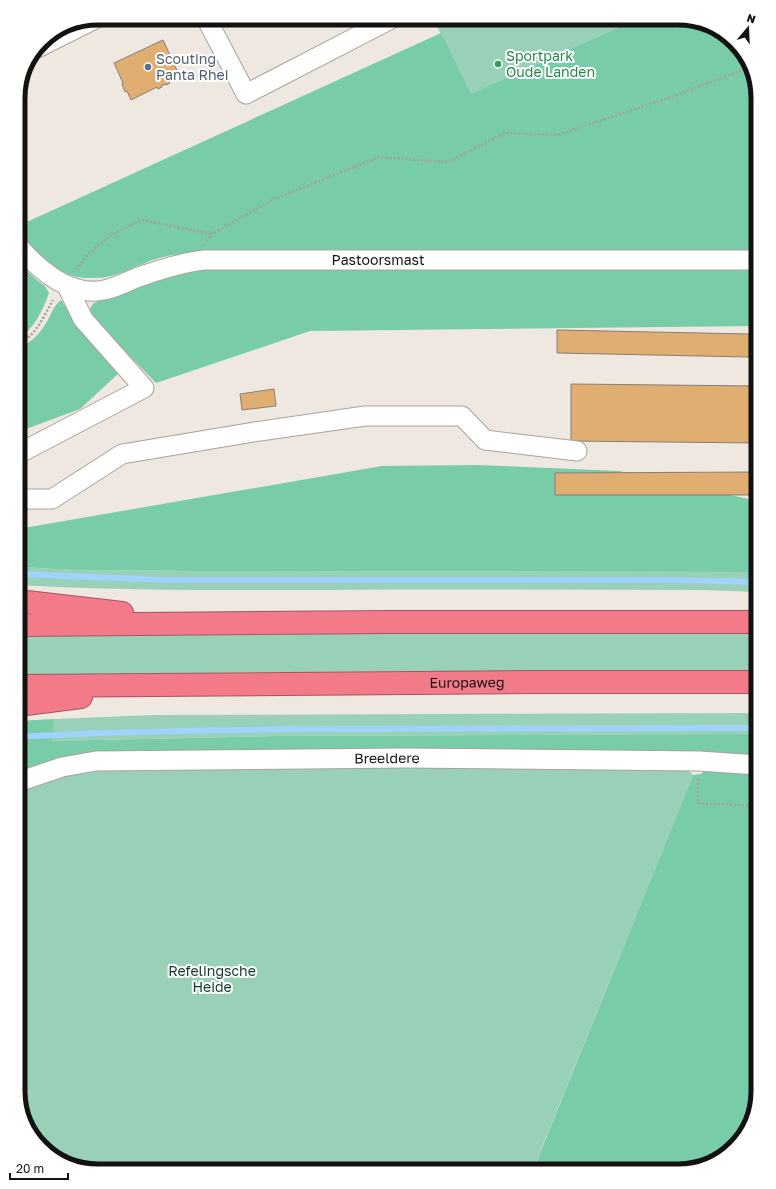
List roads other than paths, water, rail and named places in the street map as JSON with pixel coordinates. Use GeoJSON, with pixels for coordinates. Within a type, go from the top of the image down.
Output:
{"type":"FeatureCollection","features":[{"type":"Feature","properties":{"kind":"highway"},"geometry":{"type":"LineString","coordinates":[[25,602],[215,624]]}},
{"type":"Feature","properties":{"kind":"highway"},"geometry":{"type":"LineString","coordinates":[[25,625],[751,622]]}},
{"type":"Feature","properties":{"kind":"highway","name":"Europaweg"},"geometry":{"type":"LineString","coordinates":[[176,684],[751,682]]}},
{"type":"Feature","properties":{"kind":"highway"},"geometry":{"type":"LineString","coordinates":[[25,686],[176,684]]}},
{"type":"Feature","properties":{"kind":"highway"},"geometry":{"type":"LineString","coordinates":[[25,704],[176,684]]}},
{"type":"Feature","properties":{"kind":"street"},"geometry":{"type":"LineString","coordinates":[[210,25],[246,94],[379,25]]}},
{"type":"Feature","properties":{"kind":"street"},"geometry":{"type":"LineString","coordinates":[[56,38],[70,31]]}},
{"type":"Feature","properties":{"kind":"street","name":"Pastoorsmast"},"geometry":{"type":"LineString","coordinates":[[25,254],[59,282],[85,291],[104,290],[184,262],[204,260],[751,260]]}},
{"type":"Feature","properties":{"kind":"street"},"geometry":{"type":"LineString","coordinates":[[25,450],[144,388],[83,319],[67,286]]}},
{"type":"Feature","properties":{"kind":"street"},"geometry":{"type":"LineString","coordinates":[[25,499],[52,499],[122,454],[254,432],[365,416],[462,416],[485,440],[577,450]]}},
{"type":"Feature","properties":{"kind":"street","name":"Breeldere"},"geometry":{"type":"LineString","coordinates":[[25,780],[62,767],[96,761],[406,758],[699,761],[751,765]]}},
{"type":"Feature","properties":{"kind":"waterway"},"geometry":{"type":"LineString","coordinates":[[25,574],[166,580],[675,580],[751,582]]}},
{"type":"Feature","properties":{"kind":"waterway"},"geometry":{"type":"LineString","coordinates":[[25,737],[120,732],[289,729],[751,728]]}},
{"type":"Feature","properties":{"kind":"place","name":"Sportpark Oude Landen"},"geometry":{"type":"Point","coordinates":[498,64]}},
{"type":"Feature","properties":{"kind":"place","name":"Scouting Panta Rhei"},"geometry":{"type":"Point","coordinates":[148,67]}},
{"type":"Feature","properties":{"kind":"park label","name":"Refelingsche Heide"},"geometry":{"type":"Point","coordinates":[212,980]}}]}
